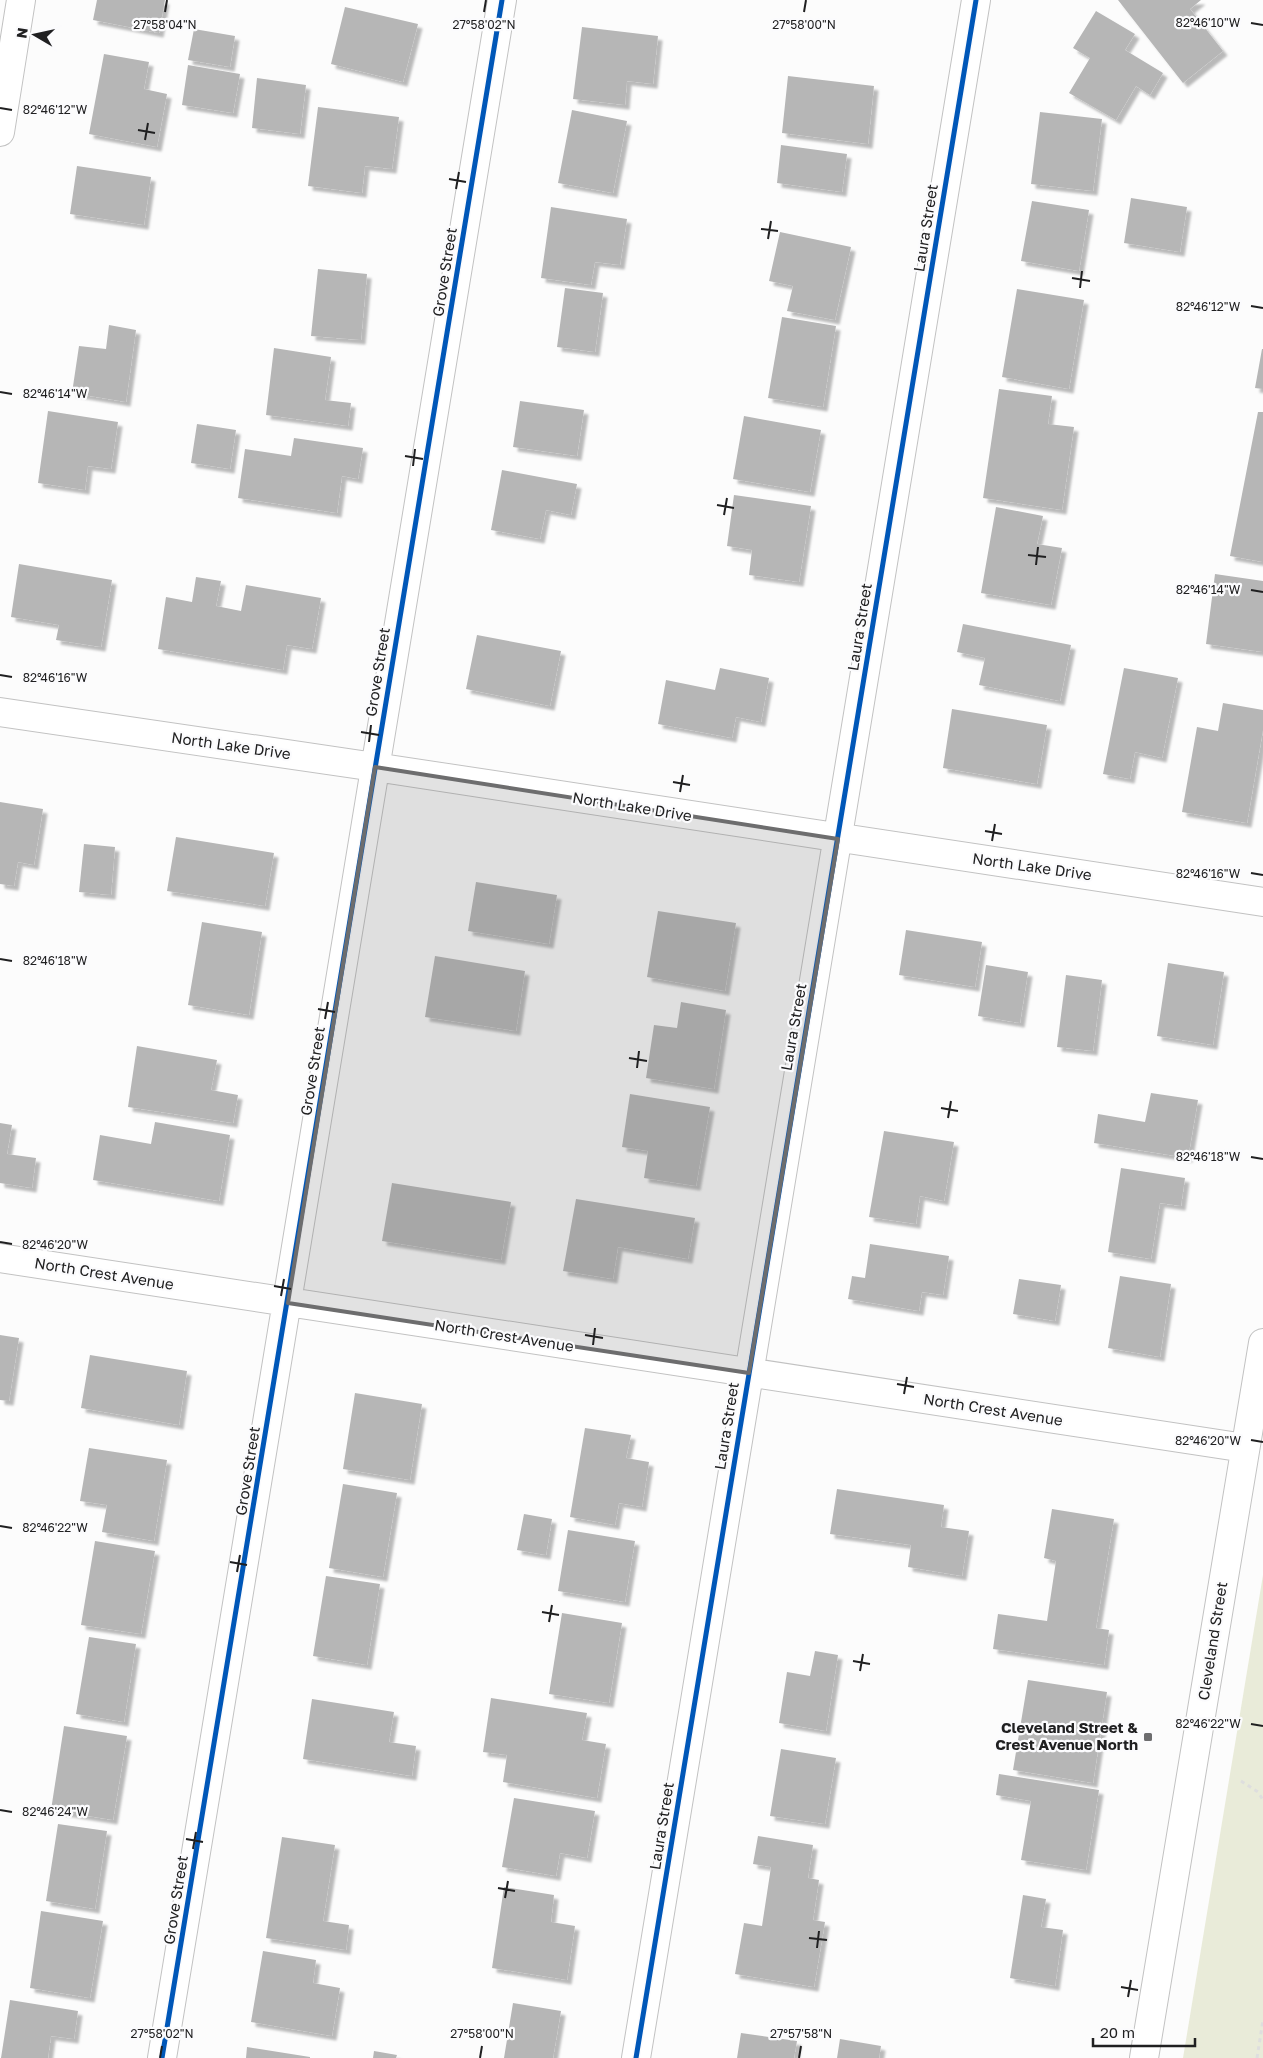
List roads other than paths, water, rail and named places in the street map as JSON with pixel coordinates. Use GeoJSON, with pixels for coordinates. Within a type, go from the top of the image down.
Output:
{"type":"FeatureCollection","features":[{"type":"Feature","properties":{"kind":"street"},"geometry":{"type":"LineString","coordinates":[[0,132],[21,0]]}},
{"type":"Feature","properties":{"kind":"street","name":"Grove Street"},"geometry":{"type":"LineString","coordinates":[[162,2058],[502,0]]}},
{"type":"Feature","properties":{"kind":"street","name":"Laura Street"},"geometry":{"type":"LineString","coordinates":[[636,2058],[976,0]]}},
{"type":"Feature","properties":{"kind":"street","name":"North Lake Drive"},"geometry":{"type":"LineString","coordinates":[[0,712],[1263,902]]}},
{"type":"Feature","properties":{"kind":"street","name":"North Crest Avenue"},"geometry":{"type":"LineString","coordinates":[[0,1258],[1246,1448]]}},
{"type":"Feature","properties":{"kind":"street","name":"Cleveland Street"},"geometry":{"type":"LineString","coordinates":[[1144,2058],[1263,1343]]}},
{"type":"Feature","properties":{"kind":"place","name":"Cleveland Street & Crest Avenue North"},"geometry":{"type":"Point","coordinates":[1148,1737]}}]}
